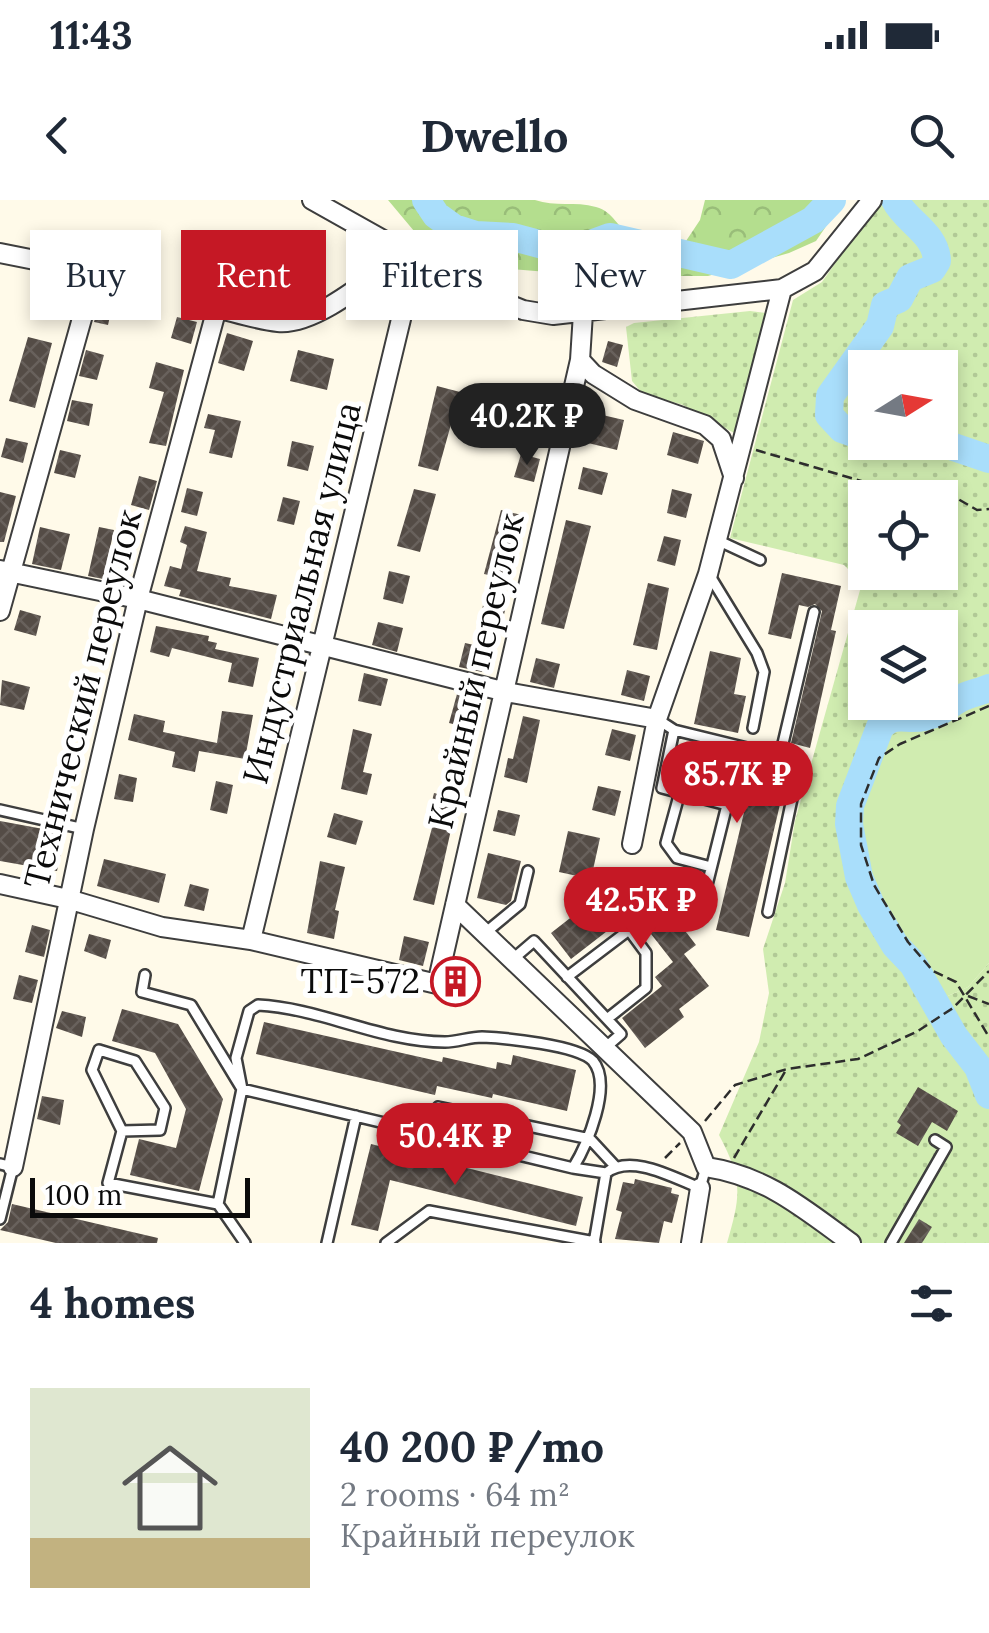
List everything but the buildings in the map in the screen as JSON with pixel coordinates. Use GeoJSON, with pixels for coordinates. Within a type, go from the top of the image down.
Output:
{"type":"FeatureCollection","features":[{"type":"Feature","properties":{"kind":"street"},"geometry":{"type":"LineString","coordinates":[[312,200],[367,230]]}},
{"type":"Feature","properties":{"kind":"street"},"geometry":{"type":"LineString","coordinates":[[681,301],[782,289],[815,272],[870,203]]}},
{"type":"Feature","properties":{"kind":"street"},"geometry":{"type":"LineString","coordinates":[[0,254],[95,272],[5,571],[0,611]]}},
{"type":"Feature","properties":{"kind":"street"},"geometry":{"type":"LineString","coordinates":[[632,844],[657,720],[718,540],[782,289]]}},
{"type":"Feature","properties":{"kind":"street","name":"Технический переулок"},"geometry":{"type":"LineString","coordinates":[[6,1166],[138,600],[217,308],[281,323],[302,320],[346,294]]}},
{"type":"Feature","properties":{"kind":"street","name":"Индустриальная улица"},"geometry":{"type":"LineString","coordinates":[[251,940],[401,320]]}},
{"type":"Feature","properties":{"kind":"street","name":"Крайный переулок"},"geometry":{"type":"LineString","coordinates":[[251,940],[436,984],[580,360],[583,320]]}},
{"type":"Feature","properties":{"kind":"street"},"geometry":{"type":"LineString","coordinates":[[580,360],[601,380],[635,400],[705,425],[721,439],[734,479]]}},
{"type":"Feature","properties":{"kind":"street"},"geometry":{"type":"LineString","coordinates":[[5,571],[138,600],[506,692],[657,720]]}},
{"type":"Feature","properties":{"kind":"street"},"geometry":{"type":"LineString","coordinates":[[0,884],[162,927],[251,940]]}},
{"type":"Feature","properties":{"kind":"street"},"geometry":{"type":"LineString","coordinates":[[456,905],[692,1132],[706,1167],[778,1189],[850,1243]]}},
{"type":"Feature","properties":{"kind":"street"},"geometry":{"type":"LineString","coordinates":[[690,1243],[700,1188]]}},
{"type":"Feature","properties":{"kind":"lane"},"geometry":{"type":"LineString","coordinates":[[718,540],[760,560]]}},
{"type":"Feature","properties":{"kind":"lane"},"geometry":{"type":"LineString","coordinates":[[708,574],[757,653],[764,672],[753,728]]}},
{"type":"Feature","properties":{"kind":"lane"},"geometry":{"type":"LineString","coordinates":[[780,756],[814,612]]}},
{"type":"Feature","properties":{"kind":"lane"},"geometry":{"type":"LineString","coordinates":[[657,720],[674,730],[800,761],[768,912]]}},
{"type":"Feature","properties":{"kind":"lane"},"geometry":{"type":"LineString","coordinates":[[674,730],[662,788],[727,805],[701,909]]}},
{"type":"Feature","properties":{"kind":"lane"},"geometry":{"type":"LineString","coordinates":[[680,792],[666,843],[677,858],[711,868]]}},
{"type":"Feature","properties":{"kind":"lane"},"geometry":{"type":"LineString","coordinates":[[0,810],[84,829]]}},
{"type":"Feature","properties":{"kind":"lane"},"geometry":{"type":"LineString","coordinates":[[486,933],[520,904],[528,871]]}},
{"type":"Feature","properties":{"kind":"lane"},"geometry":{"type":"LineString","coordinates":[[567,976],[629,930],[646,953],[646,988],[606,1019]]}},
{"type":"Feature","properties":{"kind":"lane"},"geometry":{"type":"LineString","coordinates":[[513,960],[534,941],[621,1034],[606,1047]]}},
{"type":"Feature","properties":{"kind":"lane"},"geometry":{"type":"LineString","coordinates":[[146,975],[142,992],[190,1006],[242,1089],[573,1168],[652,1170],[700,1188],[706,1167]]}},
{"type":"Feature","properties":{"kind":"lane"},"geometry":{"type":"LineString","coordinates":[[218,1204],[242,1089],[236,1058],[249,1011],[258,1005],[420,1041],[480,1037],[579,1051],[594,1062],[601,1077],[590,1140],[573,1168]]}},
{"type":"Feature","properties":{"kind":"lane"},"geometry":{"type":"LineString","coordinates":[[122,1130],[160,1130],[165,1108],[135,1061],[99,1050],[92,1070],[122,1130],[108,1183],[218,1204],[245,1243]]}},
{"type":"Feature","properties":{"kind":"lane"},"geometry":{"type":"LineString","coordinates":[[386,1243],[429,1212],[594,1242],[611,1169],[590,1140],[438,1107]]}},
{"type":"Feature","properties":{"kind":"lane"},"geometry":{"type":"LineString","coordinates":[[327,1243],[356,1116]]}},
{"type":"Feature","properties":{"kind":"lane"},"geometry":{"type":"LineString","coordinates":[[891,1243],[946,1147],[935,1140]]}},
{"type":"Feature","properties":{"kind":"lane"},"geometry":{"type":"LineString","coordinates":[[0,1219],[6,1166]]}},
{"type":"Feature","properties":{"kind":"path"},"geometry":{"type":"LineString","coordinates":[[743,444],[868,483],[900,485],[958,500],[977,510],[989,508]]}},
{"type":"Feature","properties":{"kind":"path"},"geometry":{"type":"LineString","coordinates":[[989,706],[900,744],[879,758],[861,804],[861,845],[874,885],[908,942],[934,971],[956,982],[989,1037]]}},
{"type":"Feature","properties":{"kind":"path"},"geometry":{"type":"LineString","coordinates":[[652,1170],[734,1085],[787,1069],[858,1058],[918,1031],[953,1008],[989,971]]}},
{"type":"Feature","properties":{"kind":"path"},"geometry":{"type":"LineString","coordinates":[[966,996],[989,1004]]}},
{"type":"Feature","properties":{"kind":"path"},"geometry":{"type":"LineString","coordinates":[[726,1170],[787,1069]]}},
{"type":"Feature","properties":{"kind":"green space"},"geometry":{"type":"Polygon","coordinates":[[[388,200],[535,200],[588,205],[607,213],[624,230],[538,230],[538,271],[518,270],[518,230],[413,230],[388,200]]]}},
{"type":"Feature","properties":{"kind":"green space"},"geometry":{"type":"Polygon","coordinates":[[[705,200],[844,200],[816,241],[789,253],[708,276],[681,276],[681,241],[686,241],[700,220],[705,200]]]}},
{"type":"Feature","properties":{"kind":"green space"},"geometry":{"type":"Polygon","coordinates":[[[880,200],[989,200],[989,697],[958,712],[958,610],[854,610],[860,590],[958,590],[958,480],[848,480],[848,569],[730,538],[793,300],[822,282],[880,200]]]}},
{"type":"Feature","properties":{"kind":"green space"},"geometry":{"type":"Polygon","coordinates":[[[765,313],[767,319],[736,434],[683,405],[642,393],[632,381],[626,327],[681,318],[765,313]]]}},
{"type":"Feature","properties":{"kind":"green space"},"geometry":{"type":"Polygon","coordinates":[[[848,633],[848,720],[941,720],[907,730],[900,941],[915,955],[941,999],[968,987],[989,963],[989,1243],[727,1243],[737,1188],[719,1135],[759,1042],[769,993],[763,949],[785,883],[795,821],[848,633]]]}},
{"type":"Feature","properties":{"kind":"green space"},"geometry":{"type":"Polygon","coordinates":[[[989,697],[989,963],[968,987],[941,999],[876,899],[857,845],[856,815],[866,771],[884,742],[899,732],[942,720],[958,720],[958,712],[989,697]]]}},
{"type":"Feature","properties":{"kind":"waterway"},"geometry":{"type":"LineString","coordinates":[[426,200],[436,215],[454,228],[476,235],[513,237],[569,252],[610,237],[731,265],[813,220],[832,200]]}},
{"type":"Feature","properties":{"kind":"waterway"},"geometry":{"type":"LineString","coordinates":[[863,350],[880,326],[885,305],[899,299],[910,278],[932,269],[937,261],[932,243],[895,200]]}},
{"type":"Feature","properties":{"kind":"waterway"},"geometry":{"type":"LineString","coordinates":[[848,371],[830,396],[829,415],[848,431]]}},
{"type":"Feature","properties":{"kind":"waterway"},"geometry":{"type":"LineString","coordinates":[[958,448],[989,459]]}},
{"type":"Feature","properties":{"kind":"waterway"},"geometry":{"type":"LineString","coordinates":[[989,688],[963,697],[935,714],[896,718],[880,727],[850,806],[849,824],[859,877],[871,905],[978,1067],[989,1095]]}},
{"type":"Feature","properties":{"kind":"place","name":"ТП-572"},"geometry":{"type":"Point","coordinates":[455,981]}}]}
